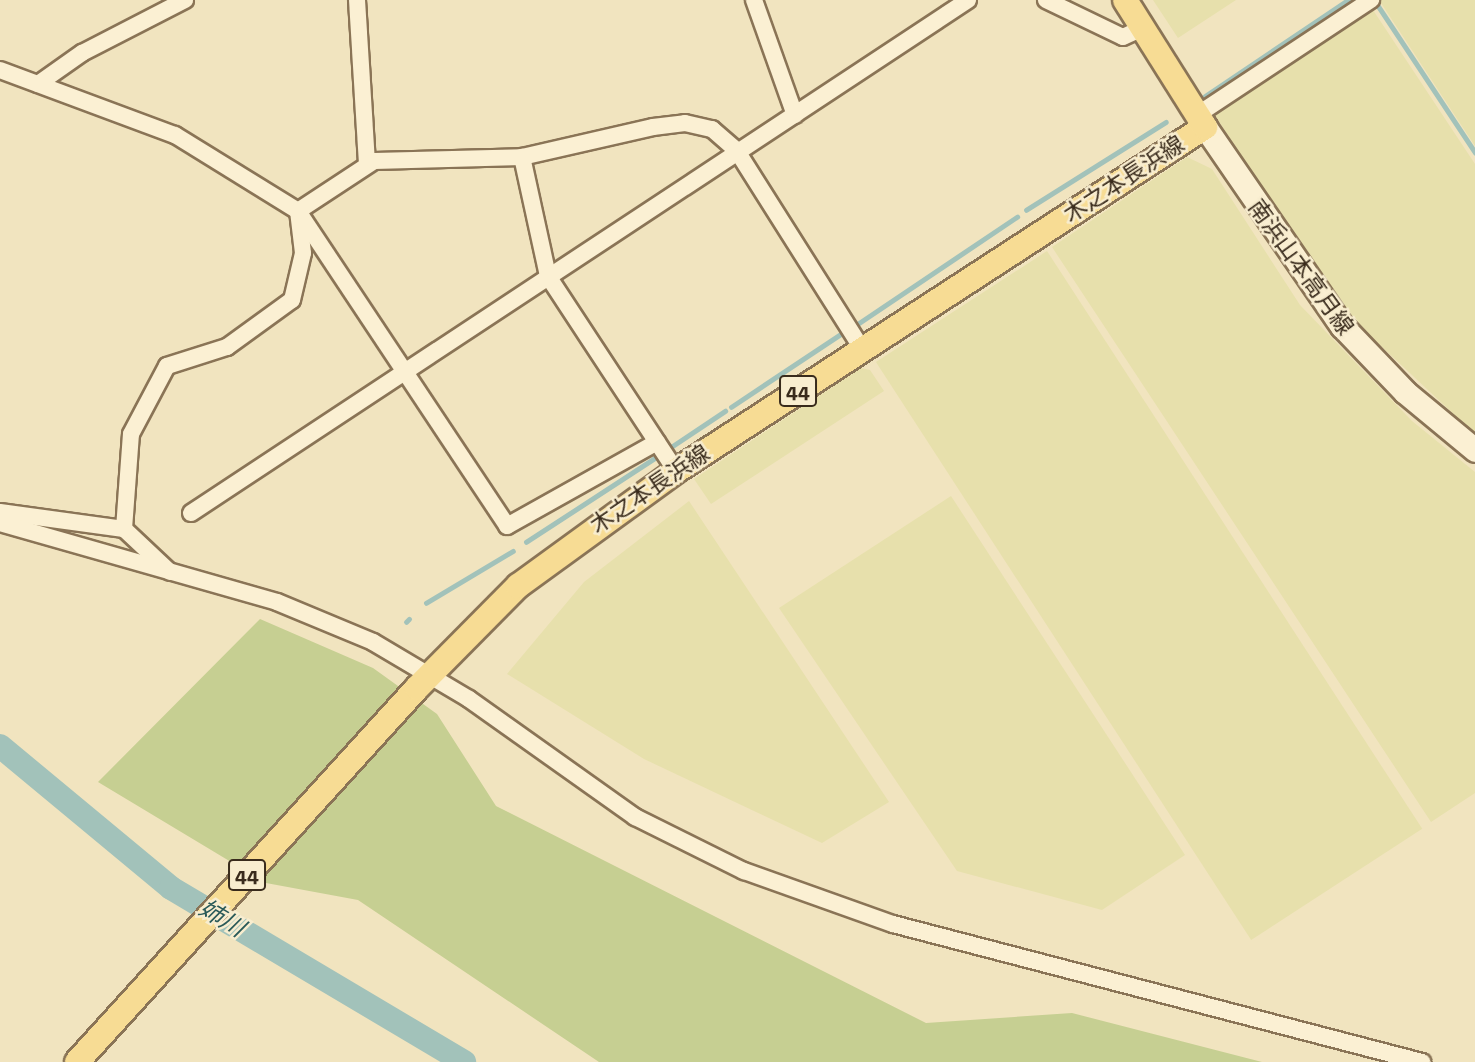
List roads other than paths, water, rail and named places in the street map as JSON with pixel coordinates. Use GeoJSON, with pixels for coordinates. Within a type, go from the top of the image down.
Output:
{"type":"FeatureCollection","features":[{"type":"Feature","properties":{"kind":"main road","name":"木之本長浜線"},"geometry":{"type":"LineString","coordinates":[[77,1062],[424,681],[518,586],[676,471],[1201,121],[1125,0]]}},
{"type":"Feature","properties":{"kind":"main road","name":"南浜山本高月線"},"geometry":{"type":"LineString","coordinates":[[1201,121],[1342,326],[1405,392],[1475,450]]}},
{"type":"Feature","properties":{"kind":"street"},"geometry":{"type":"LineString","coordinates":[[38,83],[82,53],[186,0]]}},
{"type":"Feature","properties":{"kind":"street"},"geometry":{"type":"LineString","coordinates":[[357,0],[368,164]]}},
{"type":"Feature","properties":{"kind":"street"},"geometry":{"type":"LineString","coordinates":[[754,0],[795,115]]}},
{"type":"Feature","properties":{"kind":"street"},"geometry":{"type":"LineString","coordinates":[[191,513],[968,0]]}},
{"type":"Feature","properties":{"kind":"street"},"geometry":{"type":"LineString","coordinates":[[1046,0],[1122,37],[1142,28]]}},
{"type":"Feature","properties":{"kind":"street"},"geometry":{"type":"LineString","coordinates":[[1201,121],[1371,0]]}},
{"type":"Feature","properties":{"kind":"street"},"geometry":{"type":"LineString","coordinates":[[0,70],[174,135],[298,211],[508,526],[657,442]]}},
{"type":"Feature","properties":{"kind":"street"},"geometry":{"type":"LineString","coordinates":[[298,211],[368,164],[522,157],[590,137],[685,123],[712,129],[737,152],[862,349]]}},
{"type":"Feature","properties":{"kind":"street"},"geometry":{"type":"LineString","coordinates":[[522,157],[548,276],[676,471]]}},
{"type":"Feature","properties":{"kind":"street"},"geometry":{"type":"LineString","coordinates":[[124,529],[131,434],[152,383],[179,357],[227,347],[286,307],[303,253],[298,211]]}},
{"type":"Feature","properties":{"kind":"street"},"geometry":{"type":"LineString","coordinates":[[0,512],[124,529],[173,575]]}},
{"type":"Feature","properties":{"kind":"street"},"geometry":{"type":"LineString","coordinates":[[0,523],[173,575],[277,602],[424,681],[635,817],[744,871],[892,924],[1422,1062]]}},
{"type":"Feature","properties":{"kind":"waterway"},"geometry":{"type":"LineString","coordinates":[[1205,96],[1348,0]]}},
{"type":"Feature","properties":{"kind":"waterway"},"geometry":{"type":"LineString","coordinates":[[1377,4],[1475,152]]}},
{"type":"Feature","properties":{"kind":"waterway"},"geometry":{"type":"LineString","coordinates":[[1026,210],[1166,122]]}},
{"type":"Feature","properties":{"kind":"waterway"},"geometry":{"type":"LineString","coordinates":[[856,325],[1017,217]]}},
{"type":"Feature","properties":{"kind":"waterway"},"geometry":{"type":"LineString","coordinates":[[731,407],[844,332]]}},
{"type":"Feature","properties":{"kind":"waterway"},"geometry":{"type":"LineString","coordinates":[[671,447],[725,411]]}},
{"type":"Feature","properties":{"kind":"waterway"},"geometry":{"type":"LineString","coordinates":[[526,542],[658,456]]}},
{"type":"Feature","properties":{"kind":"waterway"},"geometry":{"type":"LineString","coordinates":[[426,603],[513,551]]}},
{"type":"Feature","properties":{"kind":"waterway"},"geometry":{"type":"LineString","coordinates":[[406,622],[409,619]]}},
{"type":"Feature","properties":{"kind":"waterway","name":"姉川"},"geometry":{"type":"LineString","coordinates":[[0,746],[171,888],[464,1062]]}}]}
